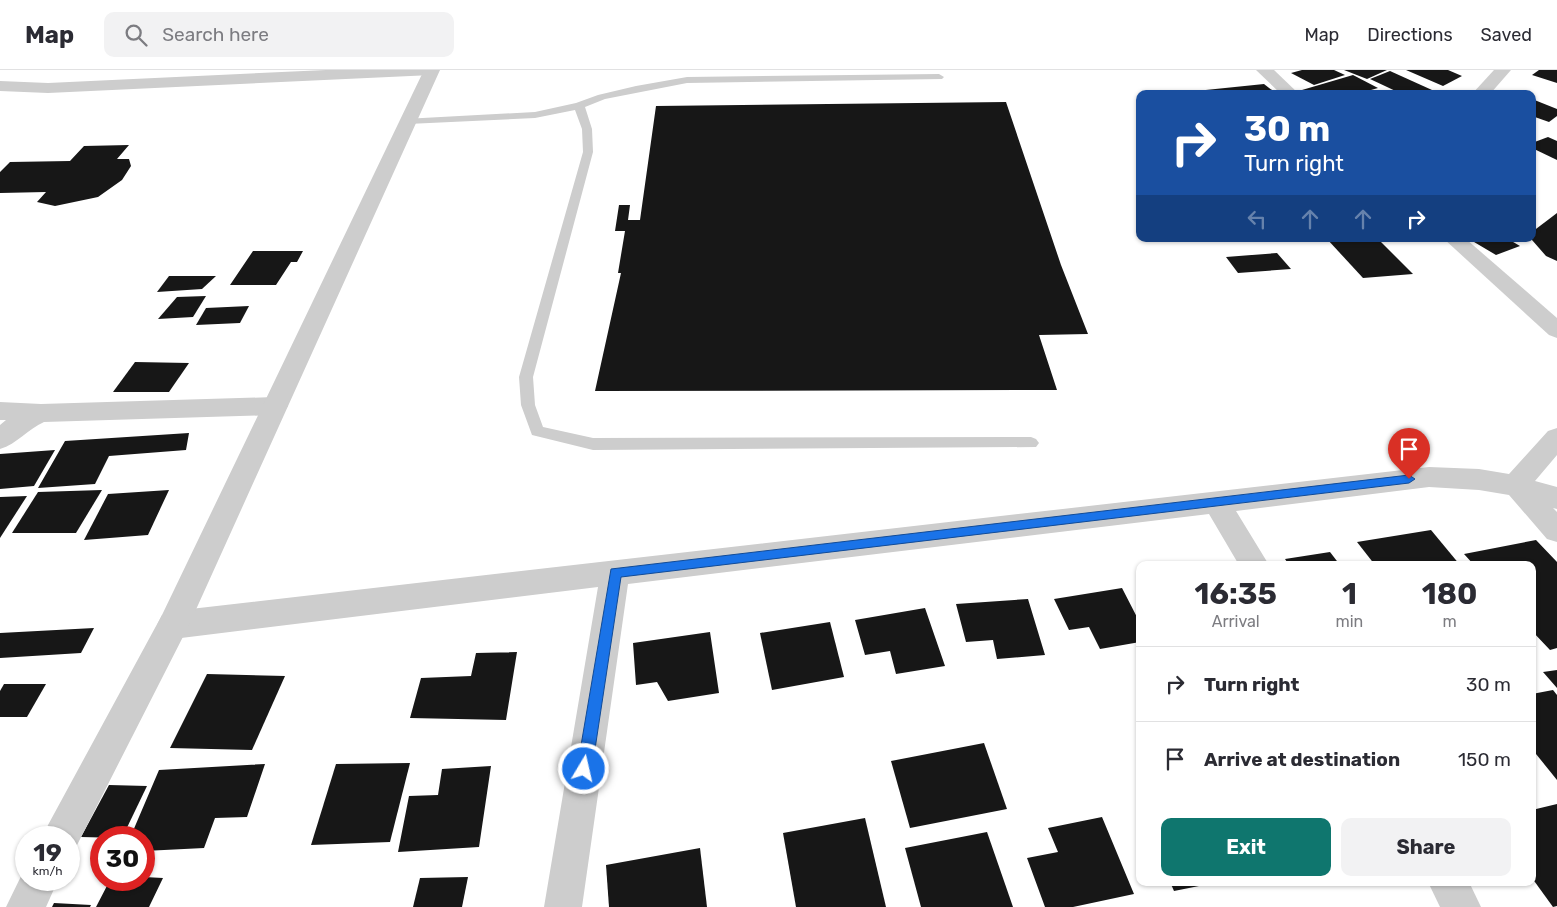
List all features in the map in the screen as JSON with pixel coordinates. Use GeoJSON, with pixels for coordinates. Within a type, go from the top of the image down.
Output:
{"type":"FeatureCollection","features":[{"type":"Feature","properties":{"kind":"street"},"geometry":{"type":"LineString","coordinates":[[0,86],[48,88],[432,70],[173,625],[67,826]]}},
{"type":"Feature","properties":{"kind":"street"},"geometry":{"type":"LineString","coordinates":[[1264,70],[1286,90]]}},
{"type":"Feature","properties":{"kind":"street"},"geometry":{"type":"LineString","coordinates":[[1484,90],[1503,70]]}},
{"type":"Feature","properties":{"kind":"street"},"geometry":{"type":"LineString","coordinates":[[1457,242],[1557,330]]}},
{"type":"Feature","properties":{"kind":"street"},"geometry":{"type":"LineString","coordinates":[[0,411],[42,413],[276,406]]}},
{"type":"Feature","properties":{"kind":"street"},"geometry":{"type":"LineString","coordinates":[[0,440],[23,421],[42,413]]}},
{"type":"Feature","properties":{"kind":"street"},"geometry":{"type":"LineString","coordinates":[[1516,484],[1557,438]]}},
{"type":"Feature","properties":{"kind":"street"},"geometry":{"type":"LineString","coordinates":[[173,625],[1429,477],[1468,476],[1516,484],[1557,498]]}},
{"type":"Feature","properties":{"kind":"street"},"geometry":{"type":"LineString","coordinates":[[1516,484],[1557,531]]}},
{"type":"Feature","properties":{"kind":"street"},"geometry":{"type":"LineString","coordinates":[[1216,502],[1252,561]]}},
{"type":"Feature","properties":{"kind":"street"},"geometry":{"type":"LineString","coordinates":[[563,907],[615,573]]}},
{"type":"Feature","properties":{"kind":"street"},"geometry":{"type":"LineString","coordinates":[[1449,886],[1462,907]]}},
{"type":"Feature","properties":{"kind":"street"},"geometry":{"type":"LineString","coordinates":[[25,907],[33,891]]}},
{"type":"Feature","properties":{"kind":"lane"},"geometry":{"type":"LineString","coordinates":[[408,121],[535,115],[579,106],[611,95],[687,80],[939,77]]}},
{"type":"Feature","properties":{"kind":"lane"},"geometry":{"type":"LineString","coordinates":[[579,106],[587,129],[588,152],[526,377],[528,405],[537,431],[593,444],[1031,443]]}},
{"type":"Feature","properties":{"kind":"building"},"geometry":{"type":"Polygon","coordinates":[[[1302,70],[1334,70],[1345,75],[1314,85],[1291,73],[1302,70]]]}},
{"type":"Feature","properties":{"kind":"building"},"geometry":{"type":"Polygon","coordinates":[[[1344,70],[1387,70],[1367,79],[1344,70]]]}},
{"type":"Feature","properties":{"kind":"building"},"geometry":{"type":"Polygon","coordinates":[[[1406,70],[1448,70],[1462,76],[1443,86],[1406,70]]]}},
{"type":"Feature","properties":{"kind":"building"},"geometry":{"type":"Polygon","coordinates":[[[1539,70],[1557,70],[1557,83],[1532,75],[1539,70]]]}},
{"type":"Feature","properties":{"kind":"building"},"geometry":{"type":"Polygon","coordinates":[[[1390,71],[1432,90],[1393,90],[1370,79],[1390,71]]]}},
{"type":"Feature","properties":{"kind":"building"},"geometry":{"type":"Polygon","coordinates":[[[1353,75],[1378,88],[1371,90],[1302,90],[1353,75]]]}},
{"type":"Feature","properties":{"kind":"building"},"geometry":{"type":"Polygon","coordinates":[[[1264,84],[1272,90],[1206,90],[1264,84]]]}},
{"type":"Feature","properties":{"kind":"building"},"geometry":{"type":"Polygon","coordinates":[[[1536,101],[1557,109],[1557,116],[1549,122],[1536,117],[1536,101]]]}},
{"type":"Feature","properties":{"kind":"building"},"geometry":{"type":"Polygon","coordinates":[[[1006,102],[1061,265],[1088,334],[1039,335],[1057,390],[595,391],[621,273],[618,273],[625,231],[615,231],[619,205],[630,205],[628,220],[640,220],[656,106],[1006,102]]]}},
{"type":"Feature","properties":{"kind":"building"},"geometry":{"type":"Polygon","coordinates":[[[1548,137],[1557,141],[1557,160],[1536,150],[1536,142],[1548,137]]]}},
{"type":"Feature","properties":{"kind":"building"},"geometry":{"type":"Polygon","coordinates":[[[129,145],[117,159],[129,159],[131,166],[122,180],[98,197],[55,206],[37,202],[46,192],[0,193],[0,172],[10,162],[70,161],[84,146],[129,145]]]}},
{"type":"Feature","properties":{"kind":"building"},"geometry":{"type":"Polygon","coordinates":[[[1557,213],[1557,261],[1546,256],[1534,242],[1536,242],[1536,229],[1557,213]]]}},
{"type":"Feature","properties":{"kind":"building"},"geometry":{"type":"Polygon","coordinates":[[[1330,242],[1381,242],[1413,274],[1363,278],[1330,242]]]}},
{"type":"Feature","properties":{"kind":"building"},"geometry":{"type":"Polygon","coordinates":[[[1474,242],[1513,242],[1520,246],[1496,255],[1474,242]]]}},
{"type":"Feature","properties":{"kind":"building"},"geometry":{"type":"Polygon","coordinates":[[[253,251],[303,251],[297,262],[291,262],[276,285],[230,285],[253,251]]]}},
{"type":"Feature","properties":{"kind":"building"},"geometry":{"type":"Polygon","coordinates":[[[1277,253],[1291,269],[1238,273],[1226,257],[1277,253]]]}},
{"type":"Feature","properties":{"kind":"building"},"geometry":{"type":"Polygon","coordinates":[[[169,276],[216,276],[202,289],[157,292],[169,276]]]}},
{"type":"Feature","properties":{"kind":"building"},"geometry":{"type":"Polygon","coordinates":[[[206,296],[193,317],[158,319],[177,297],[206,296]]]}},
{"type":"Feature","properties":{"kind":"building"},"geometry":{"type":"Polygon","coordinates":[[[249,306],[240,323],[196,325],[206,308],[249,306]]]}},
{"type":"Feature","properties":{"kind":"building"},"geometry":{"type":"Polygon","coordinates":[[[135,362],[189,363],[169,392],[113,392],[135,362]]]}},
{"type":"Feature","properties":{"kind":"building"},"geometry":{"type":"Polygon","coordinates":[[[189,433],[186,450],[109,456],[95,484],[38,488],[65,441],[189,433]]]}},
{"type":"Feature","properties":{"kind":"building"},"geometry":{"type":"Polygon","coordinates":[[[55,450],[34,486],[0,489],[0,454],[55,450]]]}},
{"type":"Feature","properties":{"kind":"building"},"geometry":{"type":"Polygon","coordinates":[[[102,490],[76,533],[12,533],[38,492],[102,490]]]}},
{"type":"Feature","properties":{"kind":"building"},"geometry":{"type":"Polygon","coordinates":[[[169,490],[148,535],[84,540],[108,494],[169,490]]]}},
{"type":"Feature","properties":{"kind":"building"},"geometry":{"type":"Polygon","coordinates":[[[27,496],[0,538],[0,497],[27,496]]]}},
{"type":"Feature","properties":{"kind":"building"},"geometry":{"type":"Polygon","coordinates":[[[1431,530],[1457,561],[1372,561],[1357,542],[1431,530]]]}},
{"type":"Feature","properties":{"kind":"building"},"geometry":{"type":"Polygon","coordinates":[[[1536,540],[1557,562],[1557,648],[1550,650],[1536,635],[1536,561],[1470,561],[1464,554],[1536,540]]]}},
{"type":"Feature","properties":{"kind":"building"},"geometry":{"type":"Polygon","coordinates":[[[1330,552],[1337,561],[1286,561],[1285,559],[1330,552]]]}},
{"type":"Feature","properties":{"kind":"building"},"geometry":{"type":"Polygon","coordinates":[[[1122,588],[1136,615],[1136,643],[1100,649],[1089,627],[1069,630],[1054,599],[1122,588]]]}},
{"type":"Feature","properties":{"kind":"building"},"geometry":{"type":"Polygon","coordinates":[[[1028,599],[1045,655],[997,659],[993,640],[966,642],[956,604],[1028,599]]]}},
{"type":"Feature","properties":{"kind":"building"},"geometry":{"type":"Polygon","coordinates":[[[925,608],[945,666],[896,674],[890,651],[865,655],[855,620],[925,608]]]}},
{"type":"Feature","properties":{"kind":"building"},"geometry":{"type":"Polygon","coordinates":[[[830,622],[844,677],[772,690],[760,633],[830,622]]]}},
{"type":"Feature","properties":{"kind":"building"},"geometry":{"type":"Polygon","coordinates":[[[94,628],[81,653],[0,658],[0,633],[94,628]]]}},
{"type":"Feature","properties":{"kind":"building"},"geometry":{"type":"Polygon","coordinates":[[[710,632],[719,693],[668,701],[657,682],[636,685],[633,643],[710,632]]]}},
{"type":"Feature","properties":{"kind":"building"},"geometry":{"type":"Polygon","coordinates":[[[517,652],[506,720],[410,718],[421,678],[471,676],[476,653],[517,652]]]}},
{"type":"Feature","properties":{"kind":"building"},"geometry":{"type":"Polygon","coordinates":[[[1557,670],[1557,688],[1543,672],[1557,670]]]}},
{"type":"Feature","properties":{"kind":"building"},"geometry":{"type":"Polygon","coordinates":[[[207,674],[285,676],[252,750],[170,748],[207,674]]]}},
{"type":"Feature","properties":{"kind":"building"},"geometry":{"type":"Polygon","coordinates":[[[4,684],[46,684],[27,717],[0,717],[0,691],[4,684]]]}},
{"type":"Feature","properties":{"kind":"building"},"geometry":{"type":"Polygon","coordinates":[[[1553,690],[1557,695],[1557,780],[1536,754],[1536,693],[1553,690]]]}},
{"type":"Feature","properties":{"kind":"building"},"geometry":{"type":"Polygon","coordinates":[[[984,743],[1007,809],[910,828],[891,761],[984,743]]]}},
{"type":"Feature","properties":{"kind":"building"},"geometry":{"type":"Polygon","coordinates":[[[410,763],[390,842],[311,845],[336,764],[410,763]]]}},
{"type":"Feature","properties":{"kind":"building"},"geometry":{"type":"Polygon","coordinates":[[[265,764],[247,817],[215,818],[204,848],[155,850],[155,826],[135,826],[159,770],[265,764]]]}},
{"type":"Feature","properties":{"kind":"building"},"geometry":{"type":"Polygon","coordinates":[[[491,766],[479,847],[398,852],[409,796],[438,795],[442,769],[491,766]]]}},
{"type":"Feature","properties":{"kind":"building"},"geometry":{"type":"Polygon","coordinates":[[[109,785],[147,786],[128,826],[90,826],[90,837],[81,837],[109,785]]]}},
{"type":"Feature","properties":{"kind":"building"},"geometry":{"type":"Polygon","coordinates":[[[1557,804],[1557,906],[1553,907],[1536,884],[1536,809],[1557,804]]]}},
{"type":"Feature","properties":{"kind":"building"},"geometry":{"type":"Polygon","coordinates":[[[1102,817],[1134,894],[1073,907],[1045,907],[1027,858],[1058,852],[1048,828],[1102,817]]]}},
{"type":"Feature","properties":{"kind":"building"},"geometry":{"type":"Polygon","coordinates":[[[865,818],[886,907],[796,907],[783,833],[865,818]]]}},
{"type":"Feature","properties":{"kind":"building"},"geometry":{"type":"Polygon","coordinates":[[[987,832],[1013,907],[921,907],[905,848],[987,832]]]}},
{"type":"Feature","properties":{"kind":"building"},"geometry":{"type":"Polygon","coordinates":[[[700,848],[707,907],[609,907],[606,865],[700,848]]]}},
{"type":"Feature","properties":{"kind":"building"},"geometry":{"type":"Polygon","coordinates":[[[468,877],[462,907],[413,907],[420,878],[468,877]]]}},
{"type":"Feature","properties":{"kind":"building"},"geometry":{"type":"Polygon","coordinates":[[[155,878],[163,878],[149,907],[96,907],[104,891],[155,891],[155,878]]]}},
{"type":"Feature","properties":{"kind":"building"},"geometry":{"type":"Polygon","coordinates":[[[1172,886],[1199,886],[1174,891],[1172,886]]]}},
{"type":"Feature","properties":{"kind":"building"},"geometry":{"type":"Polygon","coordinates":[[[54,903],[91,905],[90,907],[52,907],[54,903]]]}},
{"type":"Feature","properties":{"kind":"route"},"geometry":{"type":"LineString","coordinates":[[584,769],[615,573],[1409,479]]}}]}
